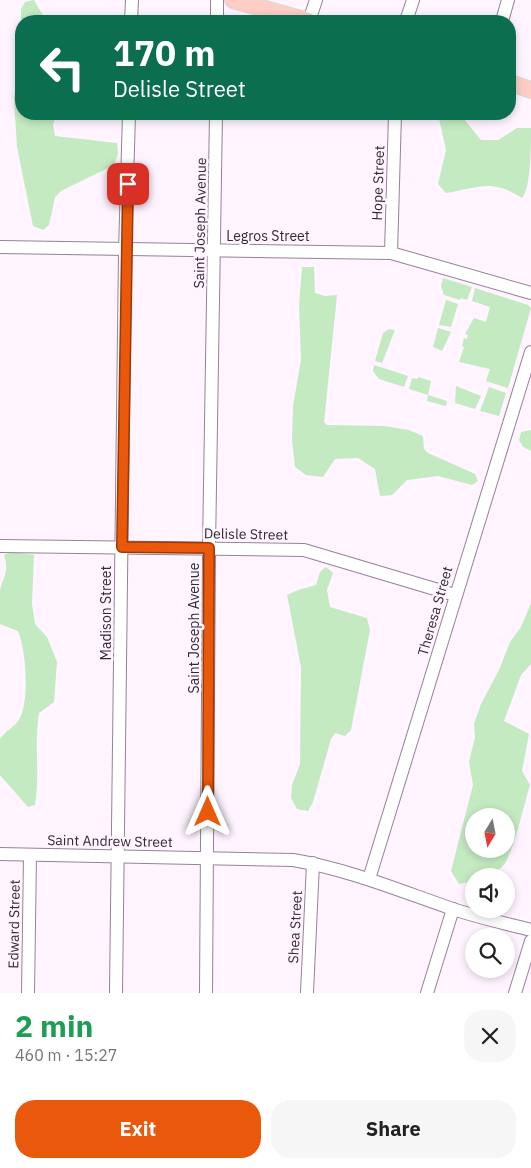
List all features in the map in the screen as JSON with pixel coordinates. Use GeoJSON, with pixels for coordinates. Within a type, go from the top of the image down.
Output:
{"type":"FeatureCollection","features":[{"type":"Feature","properties":{"kind":"main road"},"geometry":{"type":"LineString","coordinates":[[233,0],[287,15]]}},
{"type":"Feature","properties":{"kind":"main road"},"geometry":{"type":"LineString","coordinates":[[516,85],[531,90]]}},
{"type":"Feature","properties":{"kind":"street"},"geometry":{"type":"LineString","coordinates":[[132,0],[132,15]]}},
{"type":"Feature","properties":{"kind":"street"},"geometry":{"type":"LineString","coordinates":[[217,0],[217,15]]}},
{"type":"Feature","properties":{"kind":"street"},"geometry":{"type":"LineString","coordinates":[[311,15],[316,0]]}},
{"type":"Feature","properties":{"kind":"street"},"geometry":{"type":"LineString","coordinates":[[408,15],[413,0]]}},
{"type":"Feature","properties":{"kind":"street"},"geometry":{"type":"LineString","coordinates":[[504,15],[508,0]]}},
{"type":"Feature","properties":{"kind":"street","name":"Madison Street"},"geometry":{"type":"LineString","coordinates":[[116,993],[125,251],[129,120]]}},
{"type":"Feature","properties":{"kind":"street","name":"Saint Joseph Avenue"},"geometry":{"type":"LineString","coordinates":[[206,993],[209,548],[216,250],[216,120]]}},
{"type":"Feature","properties":{"kind":"street","name":"Hope Street"},"geometry":{"type":"LineString","coordinates":[[391,253],[396,120]]}},
{"type":"Feature","properties":{"kind":"street","name":"Legros Street"},"geometry":{"type":"LineString","coordinates":[[0,247],[125,251],[216,250],[391,253],[531,293]]}},
{"type":"Feature","properties":{"kind":"street","name":"Theresa Street"},"geometry":{"type":"LineString","coordinates":[[369,880],[531,352]]}},
{"type":"Feature","properties":{"kind":"street","name":"Delisle Street"},"geometry":{"type":"LineString","coordinates":[[0,546],[304,550],[455,595]]}},
{"type":"Feature","properties":{"kind":"street","name":"Saint Andrew Street"},"geometry":{"type":"LineString","coordinates":[[0,854],[293,860],[313,863],[453,909],[531,930]]}},
{"type":"Feature","properties":{"kind":"street","name":"Edward Street"},"geometry":{"type":"LineString","coordinates":[[28,993],[30,855]]}},
{"type":"Feature","properties":{"kind":"street","name":"Shea Street"},"geometry":{"type":"LineString","coordinates":[[307,993],[313,863]]}},
{"type":"Feature","properties":{"kind":"street"},"geometry":{"type":"LineString","coordinates":[[427,993],[453,909]]}},
{"type":"Feature","properties":{"kind":"street"},"geometry":{"type":"LineString","coordinates":[[515,993],[531,941]]}},
{"type":"Feature","properties":{"kind":"green space"},"geometry":{"type":"Polygon","coordinates":[[[34,0],[43,15],[21,15],[21,9],[25,2],[34,0]]]}},
{"type":"Feature","properties":{"kind":"green space"},"geometry":{"type":"Polygon","coordinates":[[[15,120],[54,120],[53,125],[55,136],[117,143],[118,154],[114,165],[61,191],[55,197],[49,225],[43,230],[33,226],[17,147],[15,120]]]}},
{"type":"Feature","properties":{"kind":"green space"},"geometry":{"type":"Polygon","coordinates":[[[439,120],[465,120],[481,140],[498,140],[517,128],[531,128],[531,155],[525,193],[522,198],[502,188],[485,186],[446,193],[438,184],[446,150],[439,120]]]}},
{"type":"Feature","properties":{"kind":"green space"},"geometry":{"type":"Polygon","coordinates":[[[302,267],[314,267],[315,293],[325,296],[337,295],[324,422],[327,425],[384,426],[409,430],[423,436],[424,449],[428,453],[475,474],[478,481],[472,485],[438,476],[407,480],[392,495],[380,496],[375,469],[358,458],[335,459],[323,477],[306,475],[295,467],[292,440],[293,406],[301,360],[299,306],[302,267]]]}},
{"type":"Feature","properties":{"kind":"green space"},"geometry":{"type":"Polygon","coordinates":[[[443,278],[472,287],[467,300],[444,295],[441,286],[443,278]]]}},
{"type":"Feature","properties":{"kind":"green space"},"geometry":{"type":"Polygon","coordinates":[[[475,288],[528,305],[531,308],[508,388],[486,381],[490,369],[459,362],[464,347],[462,346],[464,338],[467,339],[468,335],[465,334],[474,318],[486,322],[490,307],[472,301],[475,288]]]}},
{"type":"Feature","properties":{"kind":"green space"},"geometry":{"type":"Polygon","coordinates":[[[446,300],[458,304],[451,327],[439,325],[446,300]]]}},
{"type":"Feature","properties":{"kind":"green space"},"geometry":{"type":"Polygon","coordinates":[[[438,328],[451,332],[442,351],[433,347],[438,328]]]}},
{"type":"Feature","properties":{"kind":"green space"},"geometry":{"type":"Polygon","coordinates":[[[389,329],[395,330],[382,363],[375,361],[383,333],[389,329]]]}},
{"type":"Feature","properties":{"kind":"green space"},"geometry":{"type":"Polygon","coordinates":[[[374,365],[408,376],[404,387],[379,379],[373,371],[374,365]]]}},
{"type":"Feature","properties":{"kind":"green space"},"geometry":{"type":"Polygon","coordinates":[[[418,377],[431,381],[428,395],[409,389],[412,378],[418,379],[418,377]]]}},
{"type":"Feature","properties":{"kind":"green space"},"geometry":{"type":"Polygon","coordinates":[[[456,386],[481,396],[475,409],[455,403],[456,386]]]}},
{"type":"Feature","properties":{"kind":"green space"},"geometry":{"type":"Polygon","coordinates":[[[489,387],[506,393],[499,416],[480,411],[489,387]]]}},
{"type":"Feature","properties":{"kind":"green space"},"geometry":{"type":"Polygon","coordinates":[[[428,395],[447,401],[446,406],[427,401],[428,395]]]}},
{"type":"Feature","properties":{"kind":"green space"},"geometry":{"type":"Polygon","coordinates":[[[531,430],[531,451],[523,447],[519,440],[521,432],[531,430]]]}},
{"type":"Feature","properties":{"kind":"green space"},"geometry":{"type":"Polygon","coordinates":[[[12,552],[34,555],[32,604],[35,624],[47,637],[57,662],[54,702],[39,713],[35,805],[28,807],[0,775],[0,739],[19,720],[25,701],[26,688],[25,662],[18,631],[0,624],[0,590],[6,570],[4,555],[12,552]]]}},
{"type":"Feature","properties":{"kind":"green space"},"geometry":{"type":"Polygon","coordinates":[[[326,567],[333,573],[327,590],[330,607],[367,618],[370,630],[351,730],[345,736],[335,733],[331,739],[313,802],[308,811],[297,809],[291,798],[292,785],[300,764],[301,667],[287,595],[316,585],[320,572],[326,567]]]}},
{"type":"Feature","properties":{"kind":"green space"},"geometry":{"type":"Polygon","coordinates":[[[531,603],[531,664],[521,675],[504,721],[529,734],[522,771],[530,785],[515,840],[515,808],[467,808],[473,785],[469,762],[475,737],[474,724],[481,704],[499,670],[510,642],[521,627],[531,603]]]}},
{"type":"Feature","properties":{"kind":"green space"},"geometry":{"type":"Polygon","coordinates":[[[465,816],[465,858],[508,858],[501,868],[465,868],[465,883],[459,884],[451,871],[465,816]]]}},
{"type":"Feature","properties":{"kind":"route"},"geometry":{"type":"LineString","coordinates":[[128,184],[125,251],[122,547],[209,548],[208,812]]}}]}
